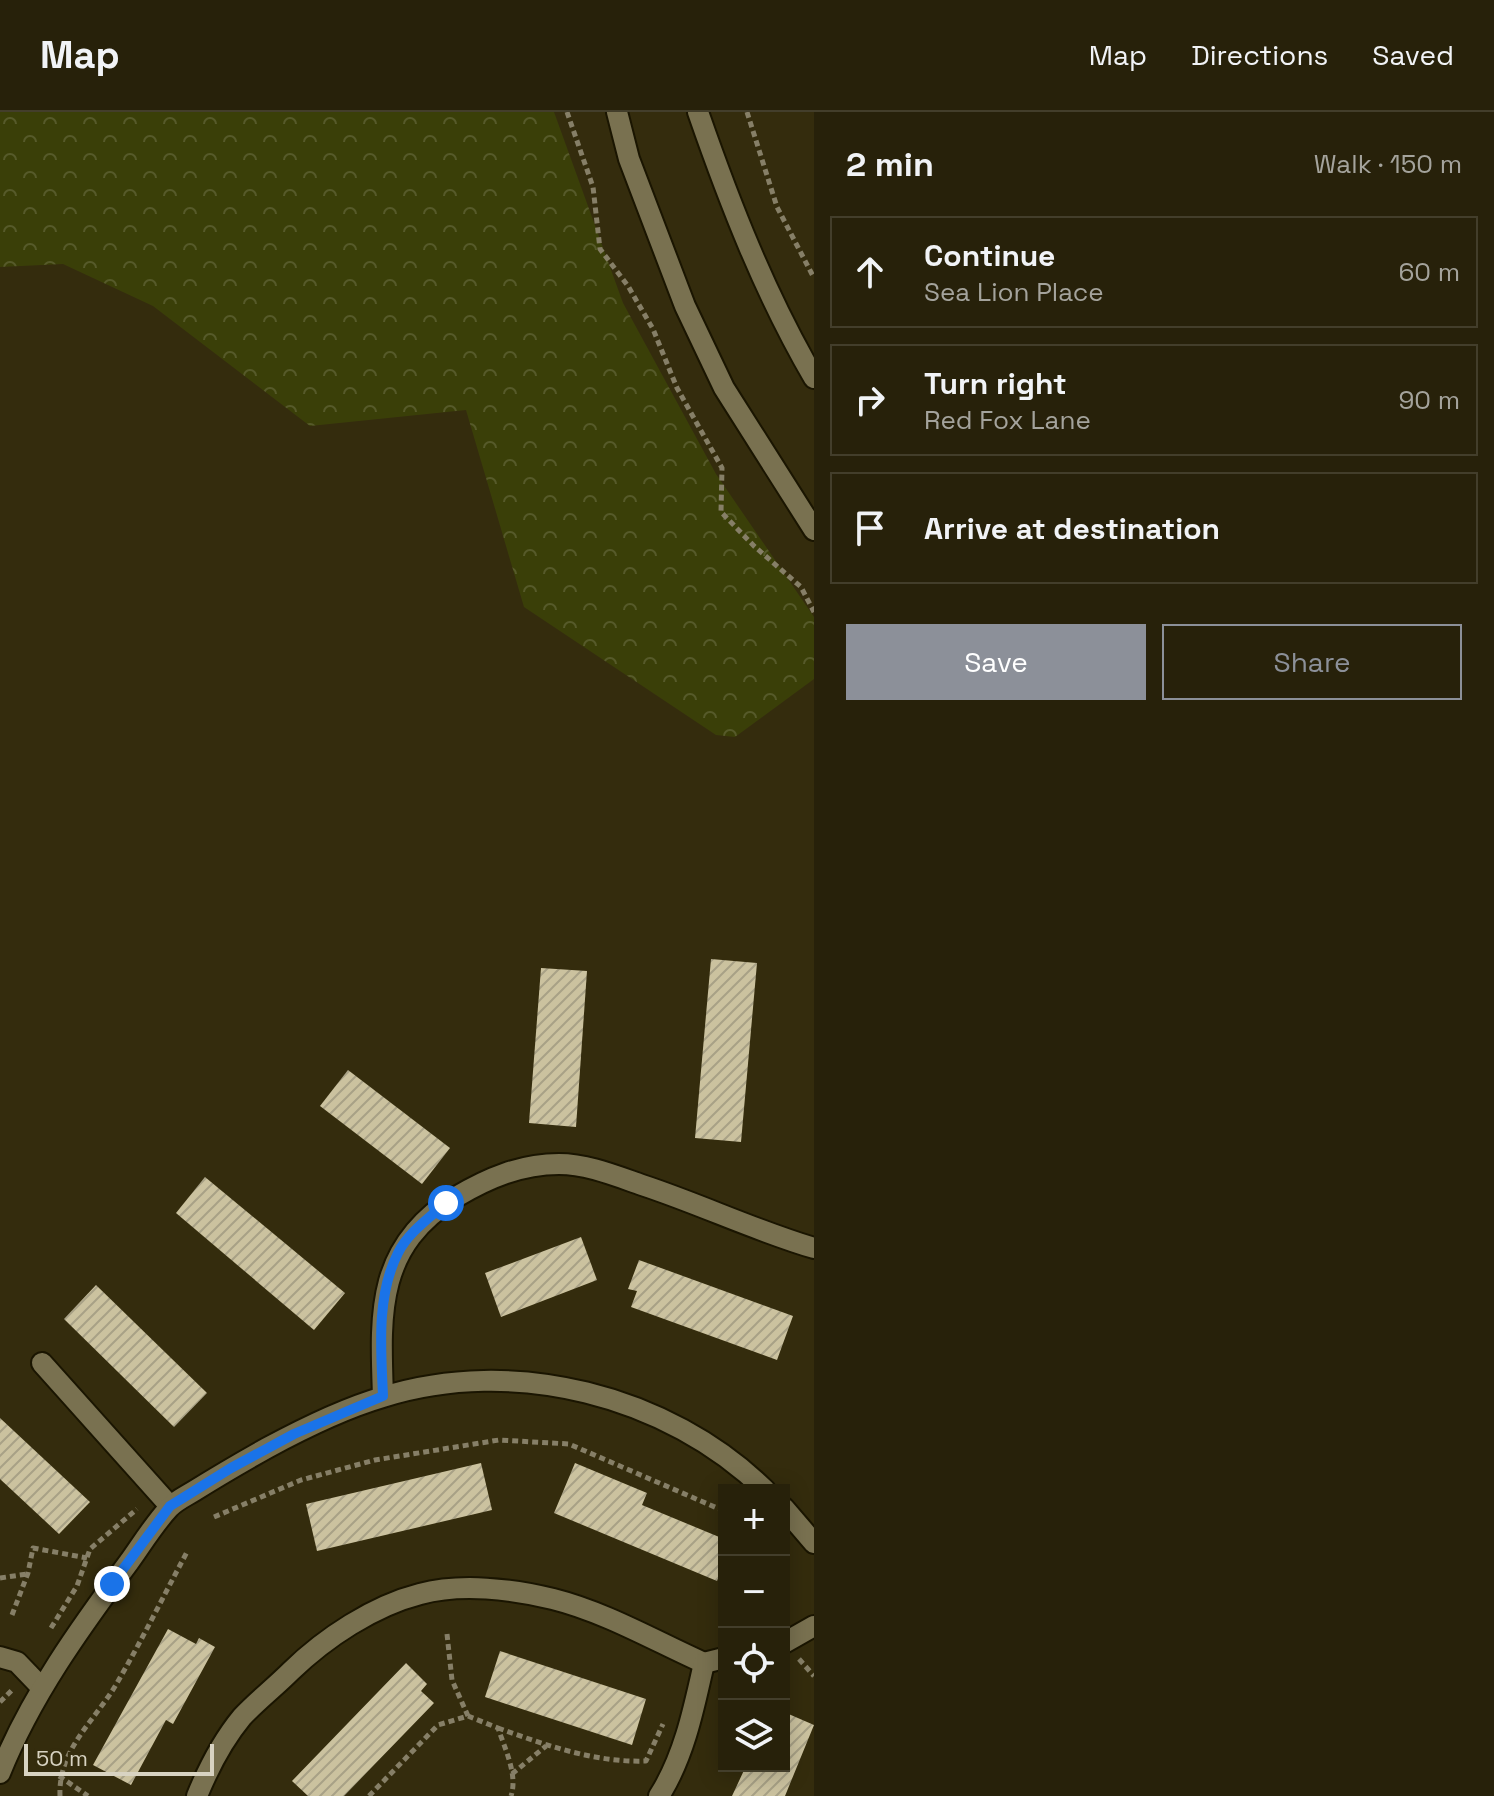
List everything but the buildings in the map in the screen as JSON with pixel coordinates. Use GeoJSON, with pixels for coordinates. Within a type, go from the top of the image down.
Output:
{"type":"FeatureCollection","features":[{"type":"Feature","properties":{"kind":"street"},"geometry":{"type":"LineString","coordinates":[[617,112],[629,159],[685,306],[724,388],[814,530]]}},
{"type":"Feature","properties":{"kind":"street"},"geometry":{"type":"LineString","coordinates":[[698,112],[732,209],[789,335],[814,378]]}},
{"type":"Feature","properties":{"kind":"street"},"geometry":{"type":"LineString","coordinates":[[383,1396],[383,1313],[388,1281],[398,1254],[417,1228],[446,1203],[506,1172],[541,1165],[582,1167],[699,1204],[814,1248]]}},
{"type":"Feature","properties":{"kind":"street"},"geometry":{"type":"LineString","coordinates":[[42,1363],[170,1506]]}},
{"type":"Feature","properties":{"kind":"street"},"geometry":{"type":"LineString","coordinates":[[0,1773],[41,1687],[170,1506],[294,1434],[383,1396],[431,1386],[480,1382],[524,1383],[577,1391],[611,1399],[678,1427],[728,1458],[758,1484]]}},
{"type":"Feature","properties":{"kind":"street"},"geometry":{"type":"LineString","coordinates":[[790,1515],[814,1543]]}},
{"type":"Feature","properties":{"kind":"street"},"geometry":{"type":"LineString","coordinates":[[197,1796],[216,1756],[241,1719],[308,1654],[388,1606],[421,1594],[461,1589],[495,1590],[554,1599],[714,1661],[669,1781],[659,1796]]}},
{"type":"Feature","properties":{"kind":"street"},"geometry":{"type":"LineString","coordinates":[[790,1640],[814,1626]]}},
{"type":"Feature","properties":{"kind":"street"},"geometry":{"type":"LineString","coordinates":[[0,1657],[17,1662],[41,1687]]}},
{"type":"Feature","properties":{"kind":"path"},"geometry":{"type":"LineString","coordinates":[[567,112],[593,187],[600,249],[628,286],[653,329],[677,388],[722,468],[721,512],[801,587],[814,612]]}},
{"type":"Feature","properties":{"kind":"path"},"geometry":{"type":"LineString","coordinates":[[747,112],[777,207],[814,278]]}},
{"type":"Feature","properties":{"kind":"path"},"geometry":{"type":"LineString","coordinates":[[214,1517],[301,1480],[375,1460],[499,1440],[569,1444],[718,1508]]}},
{"type":"Feature","properties":{"kind":"path"},"geometry":{"type":"LineString","coordinates":[[44,1640],[77,1586],[90,1549],[144,1502]]}},
{"type":"Feature","properties":{"kind":"path"},"geometry":{"type":"LineString","coordinates":[[12,1615],[28,1573],[33,1548],[87,1558]]}},
{"type":"Feature","properties":{"kind":"path"},"geometry":{"type":"LineString","coordinates":[[60,1796],[59,1776],[69,1753],[116,1685],[187,1552]]}},
{"type":"Feature","properties":{"kind":"path"},"geometry":{"type":"LineString","coordinates":[[0,1578],[28,1573]]}},
{"type":"Feature","properties":{"kind":"path"},"geometry":{"type":"LineString","coordinates":[[447,1634],[452,1680],[468,1716]]}},
{"type":"Feature","properties":{"kind":"path"},"geometry":{"type":"LineString","coordinates":[[0,1702],[16,1686]]}},
{"type":"Feature","properties":{"kind":"path"},"geometry":{"type":"LineString","coordinates":[[369,1796],[438,1725],[468,1716],[547,1745],[624,1762],[646,1761],[666,1720]]}},
{"type":"Feature","properties":{"kind":"path"},"geometry":{"type":"LineString","coordinates":[[498,1728],[512,1774],[511,1796]]}},
{"type":"Feature","properties":{"kind":"path"},"geometry":{"type":"LineString","coordinates":[[512,1774],[547,1745]]}},
{"type":"Feature","properties":{"kind":"path"},"geometry":{"type":"LineString","coordinates":[[59,1776],[88,1796]]}},
{"type":"Feature","properties":{"kind":"green space"},"geometry":{"type":"Polygon","coordinates":[[[0,112],[554,112],[623,303],[716,474],[814,617],[814,679],[735,737],[716,735],[524,607],[466,410],[310,426],[153,306],[63,264],[0,267],[0,112]]]}},
{"type":"Feature","properties":{"kind":"route"},"geometry":{"type":"LineString","coordinates":[[112,1584],[170,1506],[294,1434],[383,1396],[381,1347],[388,1281],[407,1240],[446,1203]]}}]}
